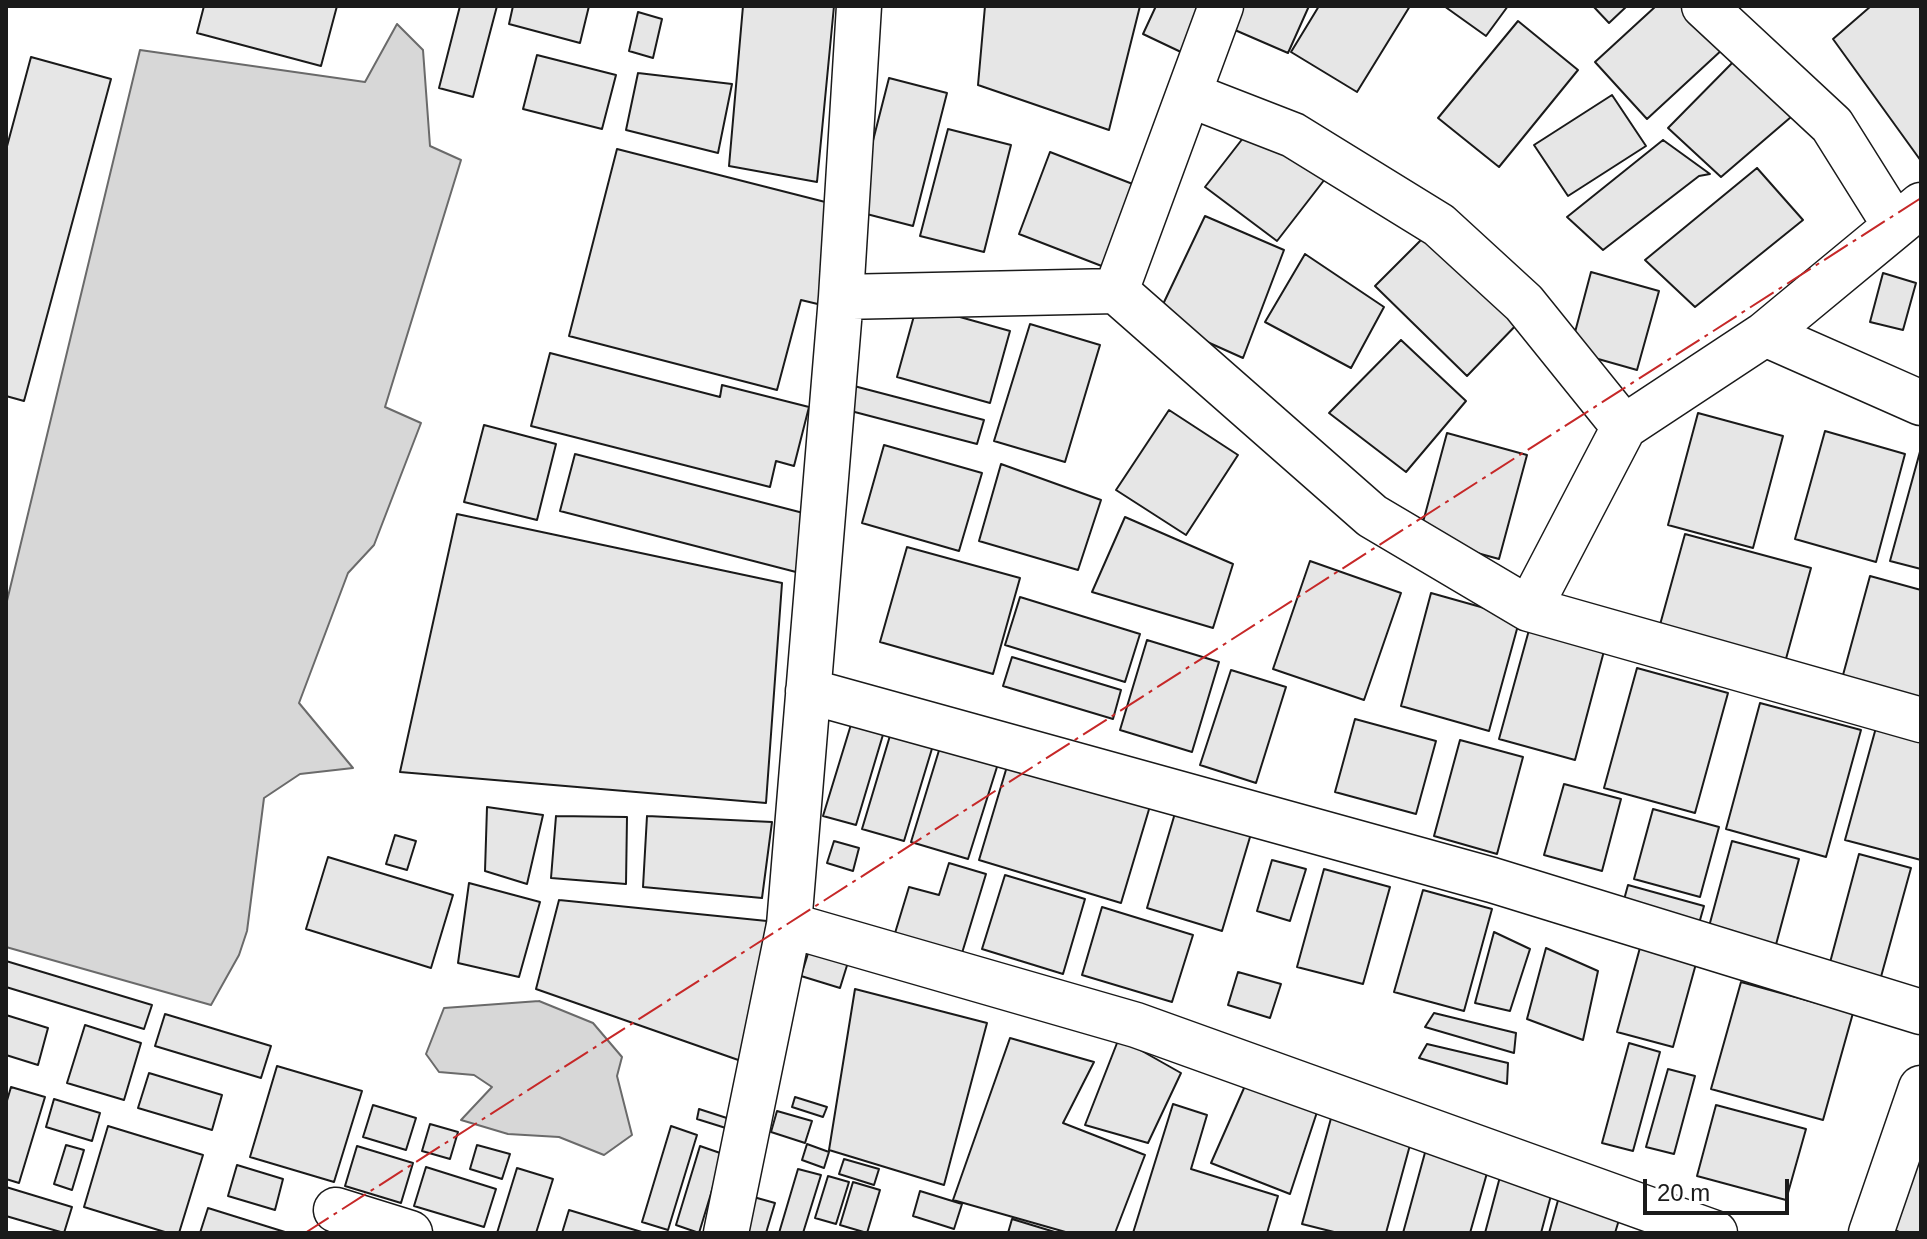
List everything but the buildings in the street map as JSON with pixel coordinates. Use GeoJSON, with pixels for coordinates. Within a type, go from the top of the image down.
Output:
{"type":"FeatureCollection","features":[{"type":"Feature","properties":{"kind":"street"},"geometry":{"type":"LineString","coordinates":[[726,1233],[789,925],[841,297],[859,6]]}},
{"type":"Feature","properties":{"kind":"street"},"geometry":{"type":"LineString","coordinates":[[1116,291],[1221,6]]}},
{"type":"Feature","properties":{"kind":"street"},"geometry":{"type":"LineString","coordinates":[[1529,609],[1624,427],[1765,334],[1907,214],[1832,125],[1704,6]]}},
{"type":"Feature","properties":{"kind":"street"},"geometry":{"type":"LineString","coordinates":[[1190,95],[1293,135],[1439,225],[1524,303],[1624,427]]}},
{"type":"Feature","properties":{"kind":"street"},"geometry":{"type":"LineString","coordinates":[[841,297],[1116,291],[1372,516],[1529,609],[1921,720]]}},
{"type":"Feature","properties":{"kind":"street"},"geometry":{"type":"LineString","coordinates":[[1765,334],[1921,403]]}},
{"type":"Feature","properties":{"kind":"street"},"geometry":{"type":"LineString","coordinates":[[808,691],[1492,880],[1921,1012]]}},
{"type":"Feature","properties":{"kind":"street"},"geometry":{"type":"LineString","coordinates":[[789,925],[1136,1025],[1715,1233]]}},
{"type":"Feature","properties":{"kind":"street"},"geometry":{"type":"LineString","coordinates":[[1871,1233],[1921,1088]]}},
{"type":"Feature","properties":{"kind":"street"},"geometry":{"type":"LineString","coordinates":[[336,1210],[410,1233]]}},
{"type":"Feature","properties":{"kind":"shaded area"},"geometry":{"type":"Polygon","coordinates":[[[397,24],[423,50],[430,146],[461,160],[385,407],[421,423],[374,545],[348,573],[299,703],[353,768],[300,774],[264,798],[247,931],[239,955],[211,1005],[6,947],[6,605],[140,50],[365,82],[397,24]]]}},
{"type":"Feature","properties":{"kind":"shaded area"},"geometry":{"type":"Polygon","coordinates":[[[539,1001],[593,1023],[622,1057],[617,1076],[632,1135],[604,1155],[559,1137],[508,1134],[461,1120],[492,1087],[474,1075],[439,1072],[426,1054],[444,1008],[539,1001]]]}},
{"type":"Feature","properties":{"kind":"power"},"geometry":{"type":"LineString","coordinates":[[305,1233],[1921,198]]}}]}
